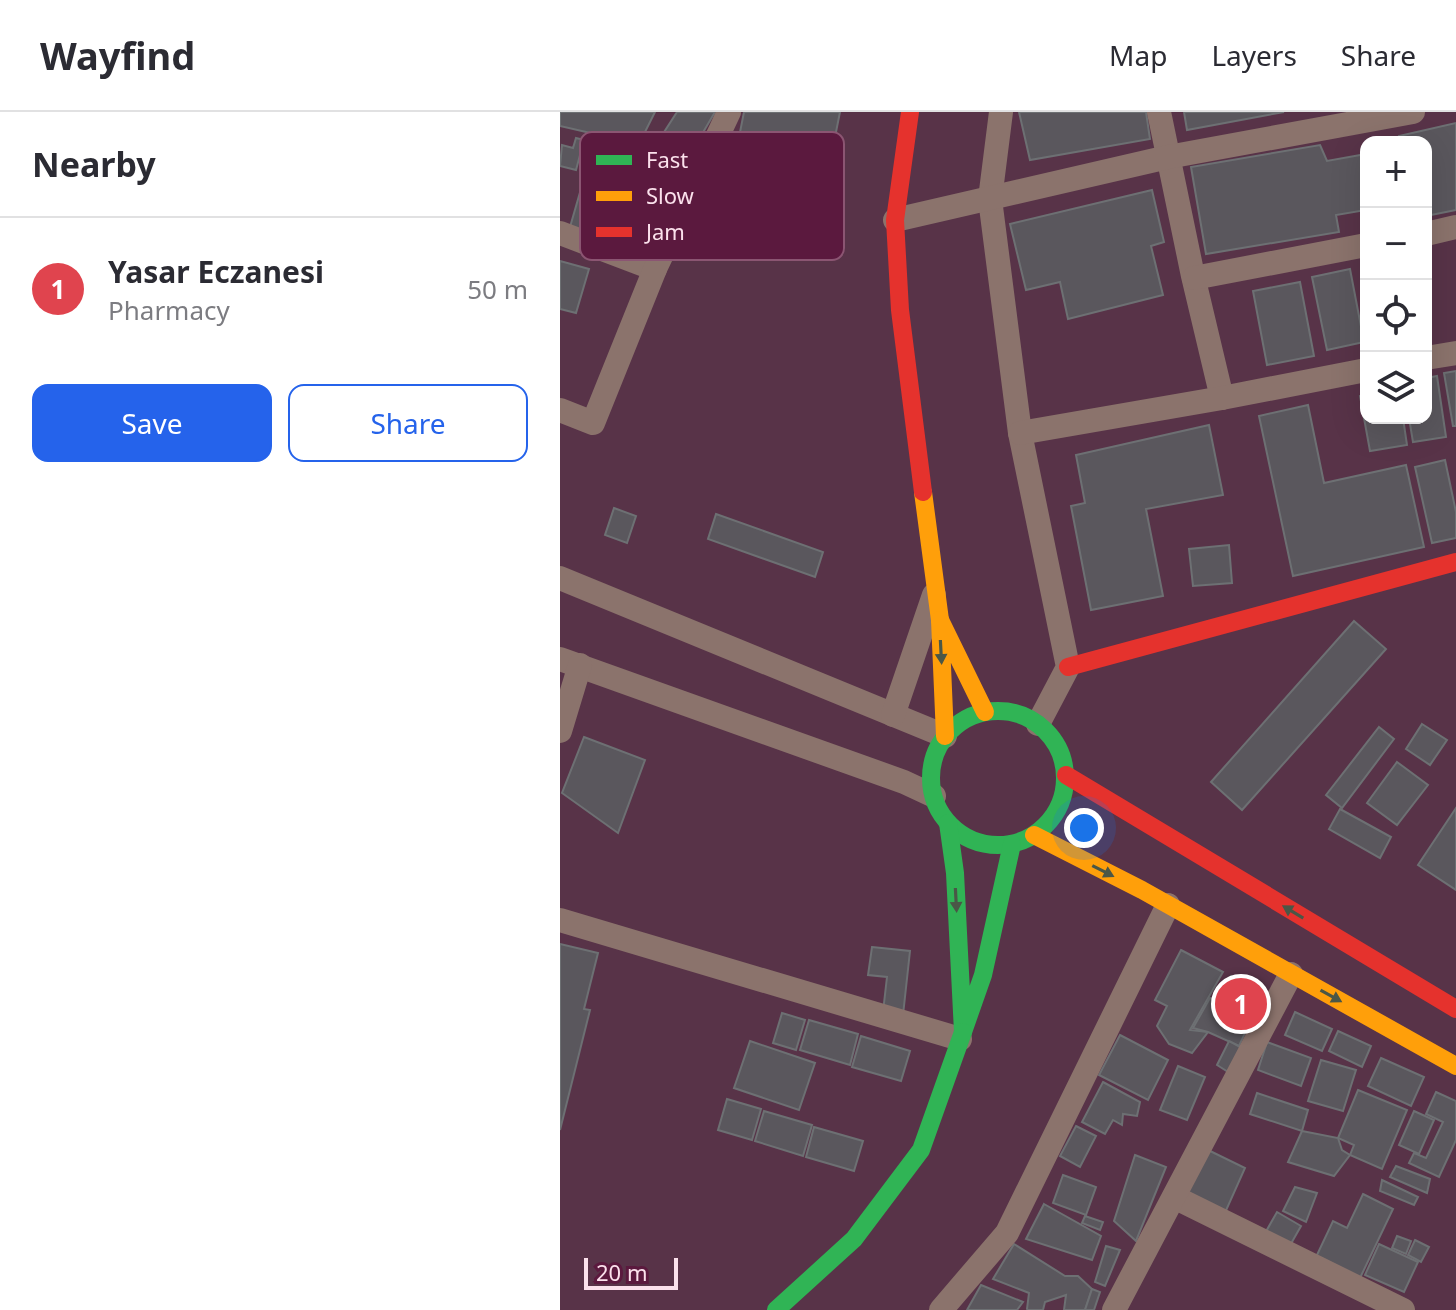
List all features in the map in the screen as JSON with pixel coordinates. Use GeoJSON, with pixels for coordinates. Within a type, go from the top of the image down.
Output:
{"type":"FeatureCollection","features":[{"type":"Feature","properties":{"kind":"street"},"geometry":{"type":"LineString","coordinates":[[720,132],[729,112]]}},
{"type":"Feature","properties":{"kind":"street"},"geometry":{"type":"LineString","coordinates":[[910,112],[895,220],[900,310],[940,620],[945,736]]}},
{"type":"Feature","properties":{"kind":"street"},"geometry":{"type":"LineString","coordinates":[[1001,112],[990,199],[1020,433],[1068,667],[1038,724]]}},
{"type":"Feature","properties":{"kind":"street"},"geometry":{"type":"LineString","coordinates":[[1159,112],[1222,398]]}},
{"type":"Feature","properties":{"kind":"street"},"geometry":{"type":"LineString","coordinates":[[895,220],[1168,157],[1413,112]]}},
{"type":"Feature","properties":{"kind":"street"},"geometry":{"type":"LineString","coordinates":[[1432,233],[1456,227]]}},
{"type":"Feature","properties":{"kind":"street"},"geometry":{"type":"LineString","coordinates":[[560,233],[580,241]]}},
{"type":"Feature","properties":{"kind":"street"},"geometry":{"type":"LineString","coordinates":[[1194,278],[1360,246]]}},
{"type":"Feature","properties":{"kind":"street"},"geometry":{"type":"LineString","coordinates":[[631,260],[655,269]]}},
{"type":"Feature","properties":{"kind":"street"},"geometry":{"type":"LineString","coordinates":[[560,410],[593,423],[659,260]]}},
{"type":"Feature","properties":{"kind":"street"},"geometry":{"type":"LineString","coordinates":[[1432,357],[1456,353]]}},
{"type":"Feature","properties":{"kind":"street"},"geometry":{"type":"LineString","coordinates":[[1020,433],[1360,371]]}},
{"type":"Feature","properties":{"kind":"street"},"geometry":{"type":"LineString","coordinates":[[1068,667],[1456,562]]}},
{"type":"Feature","properties":{"kind":"street"},"geometry":{"type":"LineString","coordinates":[[560,578],[945,736]]}},
{"type":"Feature","properties":{"kind":"street"},"geometry":{"type":"LineString","coordinates":[[893,715],[936,589]]}},
{"type":"Feature","properties":{"kind":"street"},"geometry":{"type":"LineString","coordinates":[[940,620],[985,712]]}},
{"type":"Feature","properties":{"kind":"street"},"geometry":{"type":"LineString","coordinates":[[560,731],[570,662],[904,782],[934,796]]}},
{"type":"Feature","properties":{"kind":"street"},"geometry":{"type":"LineString","coordinates":[[1008,711],[1038,724],[1061,752],[1066,775],[1062,799],[1051,820],[1034,835],[1012,844],[988,844],[967,837],[948,823],[936,803],[931,780],[935,757],[945,736],[963,720],[985,712],[1008,711]]}},
{"type":"Feature","properties":{"kind":"street"},"geometry":{"type":"LineString","coordinates":[[1066,775],[1456,1009]]}},
{"type":"Feature","properties":{"kind":"street"},"geometry":{"type":"LineString","coordinates":[[948,823],[955,877],[961,1035]]}},
{"type":"Feature","properties":{"kind":"street"},"geometry":{"type":"LineString","coordinates":[[1034,835],[1168,905],[1456,1066]]}},
{"type":"Feature","properties":{"kind":"street"},"geometry":{"type":"LineString","coordinates":[[777,1310],[854,1239],[921,1150],[983,975],[1012,844]]}},
{"type":"Feature","properties":{"kind":"street"},"geometry":{"type":"LineString","coordinates":[[941,1310],[1007,1233],[1168,905]]}},
{"type":"Feature","properties":{"kind":"street"},"geometry":{"type":"LineString","coordinates":[[560,920],[961,1035]]}},
{"type":"Feature","properties":{"kind":"street"},"geometry":{"type":"LineString","coordinates":[[1114,1310],[1291,974]]}},
{"type":"Feature","properties":{"kind":"street"},"geometry":{"type":"LineString","coordinates":[[1174,1197],[1403,1310]]}},
{"type":"Feature","properties":{"kind":"building"},"geometry":{"type":"Polygon","coordinates":[[[560,112],[655,112],[645,132],[586,132],[560,126],[560,112]]]}},
{"type":"Feature","properties":{"kind":"building"},"geometry":{"type":"Polygon","coordinates":[[[677,112],[715,112],[703,132],[664,132],[677,112]]]}},
{"type":"Feature","properties":{"kind":"building"},"geometry":{"type":"Polygon","coordinates":[[[744,112],[840,112],[836,132],[740,132],[744,112]]]}},
{"type":"Feature","properties":{"kind":"building"},"geometry":{"type":"Polygon","coordinates":[[[1019,112],[1146,112],[1150,139],[1030,160],[1019,112]]]}},
{"type":"Feature","properties":{"kind":"building"},"geometry":{"type":"Polygon","coordinates":[[[1184,112],[1284,112],[1187,130],[1184,112]]]}},
{"type":"Feature","properties":{"kind":"building"},"geometry":{"type":"Polygon","coordinates":[[[1456,123],[1456,210],[1432,215],[1432,136],[1399,136],[1456,123]]]}},
{"type":"Feature","properties":{"kind":"building"},"geometry":{"type":"Polygon","coordinates":[[[576,138],[580,139],[576,170],[560,166],[562,145],[573,148],[576,138]]]}},
{"type":"Feature","properties":{"kind":"building"},"geometry":{"type":"Polygon","coordinates":[[[1320,145],[1327,161],[1360,155],[1360,211],[1336,215],[1339,232],[1206,254],[1191,167],[1320,145]]]}},
{"type":"Feature","properties":{"kind":"building"},"geometry":{"type":"Polygon","coordinates":[[[1152,190],[1164,242],[1151,246],[1163,295],[1068,319],[1060,282],[1026,290],[1010,224],[1152,190]]]}},
{"type":"Feature","properties":{"kind":"building"},"geometry":{"type":"Polygon","coordinates":[[[580,192],[580,230],[570,227],[580,192]]]}},
{"type":"Feature","properties":{"kind":"building"},"geometry":{"type":"Polygon","coordinates":[[[560,261],[589,269],[576,313],[560,309],[560,261]]]}},
{"type":"Feature","properties":{"kind":"building"},"geometry":{"type":"Polygon","coordinates":[[[1350,269],[1360,321],[1360,343],[1327,350],[1312,277],[1350,269]]]}},
{"type":"Feature","properties":{"kind":"building"},"geometry":{"type":"Polygon","coordinates":[[[1300,282],[1314,356],[1267,365],[1253,291],[1300,282]]]}},
{"type":"Feature","properties":{"kind":"building"},"geometry":{"type":"Polygon","coordinates":[[[1456,371],[1456,426],[1453,426],[1444,373],[1456,371]]]}},
{"type":"Feature","properties":{"kind":"building"},"geometry":{"type":"Polygon","coordinates":[[[1437,376],[1446,437],[1413,442],[1410,424],[1432,424],[1432,377],[1437,376]]]}},
{"type":"Feature","properties":{"kind":"building"},"geometry":{"type":"Polygon","coordinates":[[[1308,405],[1324,483],[1406,465],[1424,547],[1293,576],[1259,416],[1308,405]]]}},
{"type":"Feature","properties":{"kind":"building"},"geometry":{"type":"Polygon","coordinates":[[[1365,424],[1404,424],[1407,445],[1370,451],[1365,424]]]}},
{"type":"Feature","properties":{"kind":"building"},"geometry":{"type":"Polygon","coordinates":[[[1209,425],[1223,495],[1146,509],[1163,596],[1091,610],[1071,506],[1085,503],[1076,455],[1209,425]]]}},
{"type":"Feature","properties":{"kind":"building"},"geometry":{"type":"Polygon","coordinates":[[[1445,460],[1456,512],[1456,538],[1432,543],[1415,467],[1445,460]]]}},
{"type":"Feature","properties":{"kind":"building"},"geometry":{"type":"Polygon","coordinates":[[[614,508],[636,516],[627,543],[605,535],[614,508]]]}},
{"type":"Feature","properties":{"kind":"building"},"geometry":{"type":"Polygon","coordinates":[[[716,514],[823,552],[815,577],[708,539],[716,514]]]}},
{"type":"Feature","properties":{"kind":"building"},"geometry":{"type":"Polygon","coordinates":[[[1229,545],[1232,583],[1193,586],[1189,549],[1229,545]]]}},
{"type":"Feature","properties":{"kind":"building"},"geometry":{"type":"Polygon","coordinates":[[[1354,621],[1386,649],[1242,810],[1211,782],[1354,621]]]}},
{"type":"Feature","properties":{"kind":"building"},"geometry":{"type":"Polygon","coordinates":[[[1422,724],[1447,740],[1430,765],[1406,749],[1422,724]]]}},
{"type":"Feature","properties":{"kind":"building"},"geometry":{"type":"Polygon","coordinates":[[[1379,727],[1394,739],[1342,808],[1326,795],[1379,727]]]}},
{"type":"Feature","properties":{"kind":"building"},"geometry":{"type":"Polygon","coordinates":[[[584,737],[645,760],[618,833],[562,793],[584,737]]]}},
{"type":"Feature","properties":{"kind":"building"},"geometry":{"type":"Polygon","coordinates":[[[1397,762],[1428,785],[1397,825],[1367,803],[1397,762]]]}},
{"type":"Feature","properties":{"kind":"building"},"geometry":{"type":"Polygon","coordinates":[[[1456,808],[1456,890],[1418,865],[1456,808]]]}},
{"type":"Feature","properties":{"kind":"building"},"geometry":{"type":"Polygon","coordinates":[[[1340,809],[1391,837],[1380,858],[1329,829],[1340,809]]]}},
{"type":"Feature","properties":{"kind":"building"},"geometry":{"type":"Polygon","coordinates":[[[560,944],[598,953],[584,1009],[590,1010],[560,1130],[560,944]]]}},
{"type":"Feature","properties":{"kind":"building"},"geometry":{"type":"Polygon","coordinates":[[[872,947],[910,951],[903,1015],[883,1012],[887,977],[868,975],[872,947]]]}},
{"type":"Feature","properties":{"kind":"building"},"geometry":{"type":"Polygon","coordinates":[[[1181,950],[1223,972],[1190,1030],[1208,1032],[1192,1053],[1169,1044],[1157,1026],[1167,1006],[1155,1000],[1181,950]]]}},
{"type":"Feature","properties":{"kind":"building"},"geometry":{"type":"Polygon","coordinates":[[[1231,976],[1272,998],[1263,1013],[1239,1000],[1243,993],[1226,984],[1231,976]]]}},
{"type":"Feature","properties":{"kind":"building"},"geometry":{"type":"Polygon","coordinates":[[[1210,998],[1252,1018],[1239,1046],[1193,1028],[1210,998]]]}},
{"type":"Feature","properties":{"kind":"building"},"geometry":{"type":"Polygon","coordinates":[[[1295,1012],[1332,1029],[1322,1051],[1285,1035],[1295,1012]]]}},
{"type":"Feature","properties":{"kind":"building"},"geometry":{"type":"Polygon","coordinates":[[[782,1013],[805,1020],[796,1050],[773,1043],[782,1013]]]}},
{"type":"Feature","properties":{"kind":"building"},"geometry":{"type":"Polygon","coordinates":[[[809,1020],[858,1034],[850,1065],[800,1050],[809,1020]]]}},
{"type":"Feature","properties":{"kind":"building"},"geometry":{"type":"Polygon","coordinates":[[[1338,1031],[1371,1046],[1362,1067],[1329,1051],[1338,1031]]]}},
{"type":"Feature","properties":{"kind":"building"},"geometry":{"type":"Polygon","coordinates":[[[1120,1035],[1168,1060],[1148,1100],[1099,1075],[1120,1035]]]}},
{"type":"Feature","properties":{"kind":"building"},"geometry":{"type":"Polygon","coordinates":[[[861,1036],[910,1051],[901,1081],[852,1067],[861,1036]]]}},
{"type":"Feature","properties":{"kind":"building"},"geometry":{"type":"Polygon","coordinates":[[[750,1041],[815,1063],[799,1110],[734,1088],[750,1041]]]}},
{"type":"Feature","properties":{"kind":"building"},"geometry":{"type":"Polygon","coordinates":[[[1229,1041],[1246,1050],[1233,1075],[1217,1065],[1229,1041]]]}},
{"type":"Feature","properties":{"kind":"building"},"geometry":{"type":"Polygon","coordinates":[[[1267,1042],[1311,1058],[1301,1086],[1258,1070],[1267,1042]]]}},
{"type":"Feature","properties":{"kind":"building"},"geometry":{"type":"Polygon","coordinates":[[[1381,1058],[1424,1077],[1411,1106],[1368,1086],[1381,1058]]]}},
{"type":"Feature","properties":{"kind":"building"},"geometry":{"type":"Polygon","coordinates":[[[1321,1060],[1356,1070],[1343,1111],[1308,1101],[1321,1060]]]}},
{"type":"Feature","properties":{"kind":"building"},"geometry":{"type":"Polygon","coordinates":[[[1178,1066],[1205,1077],[1187,1120],[1160,1110],[1178,1066]]]}},
{"type":"Feature","properties":{"kind":"building"},"geometry":{"type":"Polygon","coordinates":[[[1103,1082],[1140,1102],[1137,1116],[1123,1114],[1122,1125],[1113,1120],[1105,1134],[1082,1122],[1103,1082]]]}},
{"type":"Feature","properties":{"kind":"building"},"geometry":{"type":"Polygon","coordinates":[[[1358,1090],[1407,1110],[1382,1169],[1350,1155],[1354,1145],[1338,1138],[1358,1090]]]}},
{"type":"Feature","properties":{"kind":"building"},"geometry":{"type":"Polygon","coordinates":[[[1436,1092],[1456,1101],[1456,1140],[1439,1177],[1409,1163],[1414,1153],[1426,1158],[1443,1122],[1426,1114],[1436,1092]]]}},
{"type":"Feature","properties":{"kind":"building"},"geometry":{"type":"Polygon","coordinates":[[[1257,1093],[1308,1110],[1302,1131],[1250,1114],[1257,1093]]]}},
{"type":"Feature","properties":{"kind":"building"},"geometry":{"type":"Polygon","coordinates":[[[727,1099],[761,1109],[752,1140],[718,1130],[727,1099]]]}},
{"type":"Feature","properties":{"kind":"building"},"geometry":{"type":"Polygon","coordinates":[[[764,1111],[812,1125],[803,1156],[755,1141],[764,1111]]]}},
{"type":"Feature","properties":{"kind":"building"},"geometry":{"type":"Polygon","coordinates":[[[1414,1111],[1434,1120],[1419,1154],[1399,1145],[1414,1111]]]}},
{"type":"Feature","properties":{"kind":"building"},"geometry":{"type":"Polygon","coordinates":[[[1076,1126],[1096,1136],[1080,1167],[1060,1156],[1076,1126]]]}},
{"type":"Feature","properties":{"kind":"building"},"geometry":{"type":"Polygon","coordinates":[[[814,1127],[863,1141],[854,1171],[806,1157],[814,1127]]]}},
{"type":"Feature","properties":{"kind":"building"},"geometry":{"type":"Polygon","coordinates":[[[1302,1131],[1338,1138],[1342,1150],[1350,1155],[1334,1176],[1288,1162],[1302,1131]]]}},
{"type":"Feature","properties":{"kind":"building"},"geometry":{"type":"Polygon","coordinates":[[[1206,1149],[1245,1168],[1224,1215],[1184,1196],[1206,1149]]]}},
{"type":"Feature","properties":{"kind":"building"},"geometry":{"type":"Polygon","coordinates":[[[1135,1155],[1166,1167],[1136,1241],[1114,1221],[1135,1155]]]}},
{"type":"Feature","properties":{"kind":"building"},"geometry":{"type":"Polygon","coordinates":[[[1396,1166],[1430,1179],[1427,1193],[1390,1177],[1396,1166]]]}},
{"type":"Feature","properties":{"kind":"building"},"geometry":{"type":"Polygon","coordinates":[[[1063,1175],[1096,1187],[1086,1215],[1053,1203],[1063,1175]]]}},
{"type":"Feature","properties":{"kind":"building"},"geometry":{"type":"Polygon","coordinates":[[[1382,1180],[1418,1197],[1414,1205],[1380,1191],[1382,1180]]]}},
{"type":"Feature","properties":{"kind":"building"},"geometry":{"type":"Polygon","coordinates":[[[1295,1187],[1317,1193],[1306,1222],[1283,1211],[1295,1187]]]}},
{"type":"Feature","properties":{"kind":"building"},"geometry":{"type":"Polygon","coordinates":[[[1363,1194],[1393,1209],[1360,1278],[1316,1257],[1333,1221],[1347,1228],[1363,1194]]]}},
{"type":"Feature","properties":{"kind":"building"},"geometry":{"type":"Polygon","coordinates":[[[1044,1204],[1101,1236],[1092,1260],[1026,1239],[1044,1204]]]}},
{"type":"Feature","properties":{"kind":"building"},"geometry":{"type":"Polygon","coordinates":[[[1277,1212],[1301,1226],[1288,1249],[1264,1235],[1277,1212]]]}},
{"type":"Feature","properties":{"kind":"building"},"geometry":{"type":"Polygon","coordinates":[[[1085,1216],[1103,1222],[1100,1230],[1082,1223],[1085,1216]]]}},
{"type":"Feature","properties":{"kind":"building"},"geometry":{"type":"Polygon","coordinates":[[[1397,1236],[1411,1241],[1406,1254],[1392,1248],[1397,1236]]]}},
{"type":"Feature","properties":{"kind":"building"},"geometry":{"type":"Polygon","coordinates":[[[1415,1240],[1429,1247],[1421,1262],[1408,1255],[1415,1240]]]}},
{"type":"Feature","properties":{"kind":"building"},"geometry":{"type":"Polygon","coordinates":[[[1014,1244],[1065,1276],[1078,1276],[1092,1289],[1085,1310],[1064,1310],[1066,1295],[1045,1302],[1043,1310],[1028,1310],[1029,1293],[993,1279],[1014,1244]]]}},
{"type":"Feature","properties":{"kind":"building"},"geometry":{"type":"Polygon","coordinates":[[[1379,1244],[1418,1262],[1404,1292],[1365,1275],[1379,1244]]]}},
{"type":"Feature","properties":{"kind":"building"},"geometry":{"type":"Polygon","coordinates":[[[1106,1246],[1120,1250],[1105,1286],[1095,1282],[1106,1246]]]}},
{"type":"Feature","properties":{"kind":"building"},"geometry":{"type":"Polygon","coordinates":[[[981,1285],[1023,1302],[1017,1310],[967,1310],[981,1285]]]}},
{"type":"Feature","properties":{"kind":"building"},"geometry":{"type":"Polygon","coordinates":[[[1092,1289],[1100,1292],[1094,1310],[1085,1310],[1092,1289]]]}},
{"type":"Feature","properties":{"kind":"traffic: fast"},"geometry":{"type":"LineString","coordinates":[[998,711],[1024,716],[1045,731],[1060,752],[1065,778],[1060,804],[1045,825],[1024,840],[998,845],[972,840],[951,825],[936,804],[931,778],[936,752],[951,731],[972,716],[998,711]]}},
{"type":"Feature","properties":{"kind":"traffic: fast"},"geometry":{"type":"LineString","coordinates":[[948,823],[955,873],[963,1032],[983,975],[1012,844]]}},
{"type":"Feature","properties":{"kind":"traffic: fast"},"geometry":{"type":"LineString","coordinates":[[776,1310],[854,1239],[921,1150],[963,1032]]}},
{"type":"Feature","properties":{"kind":"traffic: slow"},"geometry":{"type":"LineString","coordinates":[[923,492],[940,620]]}},
{"type":"Feature","properties":{"kind":"traffic: slow"},"geometry":{"type":"LineString","coordinates":[[945,736],[940,620],[985,712]]}},
{"type":"Feature","properties":{"kind":"traffic: slow"},"geometry":{"type":"LineString","coordinates":[[1034,835],[1142,890],[1456,1066]]}},
{"type":"Feature","properties":{"kind":"traffic: jam"},"geometry":{"type":"LineString","coordinates":[[910,112],[895,220],[900,310],[923,492]]}},
{"type":"Feature","properties":{"kind":"traffic: jam"},"geometry":{"type":"LineString","coordinates":[[1068,667],[1456,562]]}},
{"type":"Feature","properties":{"kind":"traffic: jam"},"geometry":{"type":"LineString","coordinates":[[1066,775],[1456,1009]]}},
{"type":"Feature","properties":{"kind":"place","name":"Yasar Eczanesi"},"geometry":{"type":"Point","coordinates":[1241,1004]}}]}
